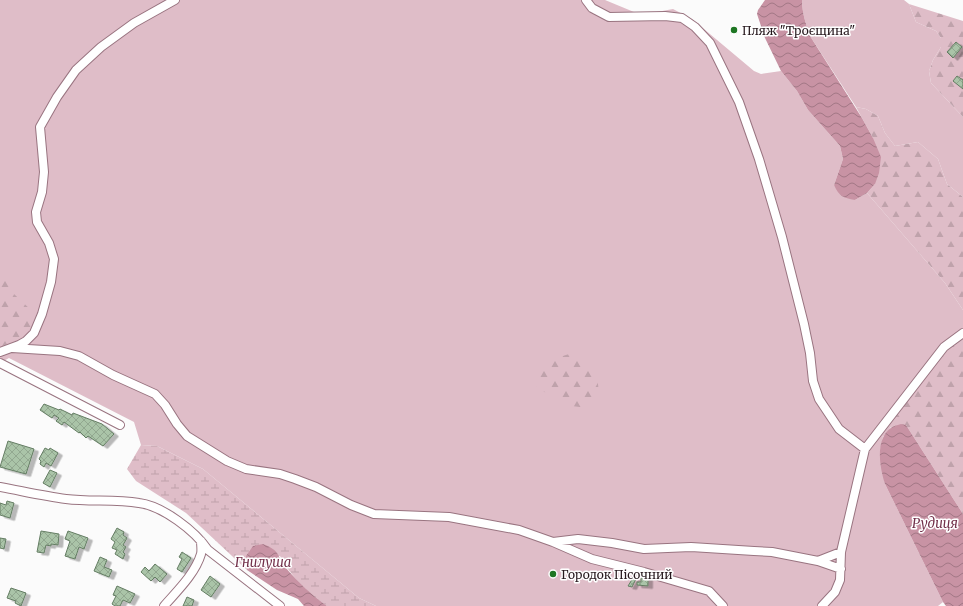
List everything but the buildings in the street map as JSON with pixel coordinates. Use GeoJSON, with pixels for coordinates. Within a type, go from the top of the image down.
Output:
{"type":"FeatureCollection","features":[{"type":"Feature","properties":{"kind":"street"},"geometry":{"type":"LineString","coordinates":[[0,352],[26,341],[35,331],[42,314],[51,282],[54,259],[49,243],[37,222],[36,212],[42,192],[44,172],[40,126],[57,97],[76,70],[101,47],[129,27],[153,11],[175,0]]}},
{"type":"Feature","properties":{"kind":"street"},"geometry":{"type":"LineString","coordinates":[[586,0],[592,8],[609,17],[665,16],[682,18],[695,27],[710,42],[739,102],[759,159],[782,237],[804,324],[810,353],[813,381],[819,399],[839,429],[866,449]]}},
{"type":"Feature","properties":{"kind":"street"},"geometry":{"type":"LineString","coordinates":[[822,606],[835,592],[840,580],[840,552],[866,449],[944,347],[963,333]]}},
{"type":"Feature","properties":{"kind":"street"},"geometry":{"type":"LineString","coordinates":[[12,348],[60,351],[79,356],[113,376],[155,394],[165,405],[177,424],[187,436],[227,461],[246,469],[280,474],[295,479],[374,514],[449,517],[519,530],[553,542],[592,559],[644,572],[708,592],[723,606]]}},
{"type":"Feature","properties":{"kind":"street"},"geometry":{"type":"LineString","coordinates":[[0,363],[120,425]]}},
{"type":"Feature","properties":{"kind":"street"},"geometry":{"type":"LineString","coordinates":[[0,487],[66,499],[141,503],[166,512],[201,540],[208,550],[280,606]]}},
{"type":"Feature","properties":{"kind":"street"},"geometry":{"type":"LineString","coordinates":[[553,542],[578,539],[644,549],[691,547],[772,552],[818,561],[841,569]]}},
{"type":"Feature","properties":{"kind":"street"},"geometry":{"type":"LineString","coordinates":[[164,606],[191,572],[200,554],[201,540]]}},
{"type":"Feature","properties":{"kind":"street"},"geometry":{"type":"LineString","coordinates":[[818,561],[840,552]]}},
{"type":"Feature","properties":{"kind":"green space"},"geometry":{"type":"Polygon","coordinates":[[[0,0],[605,0],[634,12],[646,14],[673,9],[692,19],[754,71],[761,74],[781,71],[797,91],[808,110],[840,146],[843,159],[834,185],[855,200],[867,193],[945,283],[963,310],[963,329],[942,346],[878,431],[883,437],[880,451],[885,484],[943,602],[938,606],[376,606],[359,598],[203,469],[157,446],[141,445],[134,422],[9,358],[0,363],[0,0]]]}},
{"type":"Feature","properties":{"kind":"green space"},"geometry":{"type":"Polygon","coordinates":[[[802,0],[904,0],[909,4],[916,22],[936,31],[941,38],[941,47],[933,60],[929,71],[931,83],[963,117],[963,197],[947,184],[938,159],[918,142],[895,146],[885,133],[878,116],[866,109],[856,107],[810,36],[803,14],[802,0]]]}},
{"type":"Feature","properties":{"kind":"green space"},"geometry":{"type":"Polygon","coordinates":[[[909,4],[963,21],[963,117],[931,83],[929,71],[933,60],[941,47],[941,38],[936,31],[916,22],[909,4]]]}},
{"type":"Feature","properties":{"kind":"green space"},"geometry":{"type":"Polygon","coordinates":[[[856,107],[866,109],[878,116],[885,133],[895,146],[918,142],[938,159],[947,184],[963,197],[963,310],[945,283],[867,193],[875,184],[873,138],[856,107]]]}},
{"type":"Feature","properties":{"kind":"green space"},"geometry":{"type":"Polygon","coordinates":[[[0,267],[14,283],[14,294],[32,311],[33,324],[23,338],[0,347],[0,267]]]}},
{"type":"Feature","properties":{"kind":"green space"},"geometry":{"type":"Polygon","coordinates":[[[963,329],[963,514],[906,425],[891,427],[883,437],[877,431],[942,346],[963,329]]]}},
{"type":"Feature","properties":{"kind":"green space"},"geometry":{"type":"Polygon","coordinates":[[[569,354],[593,372],[598,384],[597,401],[587,408],[572,406],[537,387],[534,377],[554,360],[569,354]]]}},
{"type":"Feature","properties":{"kind":"green space"},"geometry":{"type":"Polygon","coordinates":[[[141,445],[157,446],[203,469],[359,598],[376,606],[327,606],[300,584],[280,556],[246,556],[247,570],[186,513],[136,481],[127,469],[141,445]]]}},
{"type":"Feature","properties":{"kind":"water"},"geometry":{"type":"Polygon","coordinates":[[[765,0],[802,0],[803,14],[810,36],[873,138],[881,157],[879,173],[875,184],[867,193],[855,200],[842,196],[834,185],[843,159],[840,146],[808,110],[797,91],[781,71],[765,38],[757,14],[765,0]]]}},
{"type":"Feature","properties":{"kind":"water","name":"Рудиця"},"geometry":{"type":"Polygon","coordinates":[[[901,424],[906,425],[963,514],[963,606],[946,606],[943,602],[885,484],[880,462],[881,446],[886,432],[892,427],[901,424]]]}},
{"type":"Feature","properties":{"kind":"water","name":"Гнилуша"},"geometry":{"type":"Polygon","coordinates":[[[263,544],[276,551],[283,564],[295,578],[327,606],[304,606],[298,599],[277,590],[247,570],[246,556],[253,546],[263,544]]]}},
{"type":"Feature","properties":{"kind":"place","name":"Пляж \"Троєщина\""},"geometry":{"type":"Point","coordinates":[734,30]}},
{"type":"Feature","properties":{"kind":"place","name":"Городок Пісочний"},"geometry":{"type":"Point","coordinates":[553,574]}}]}
